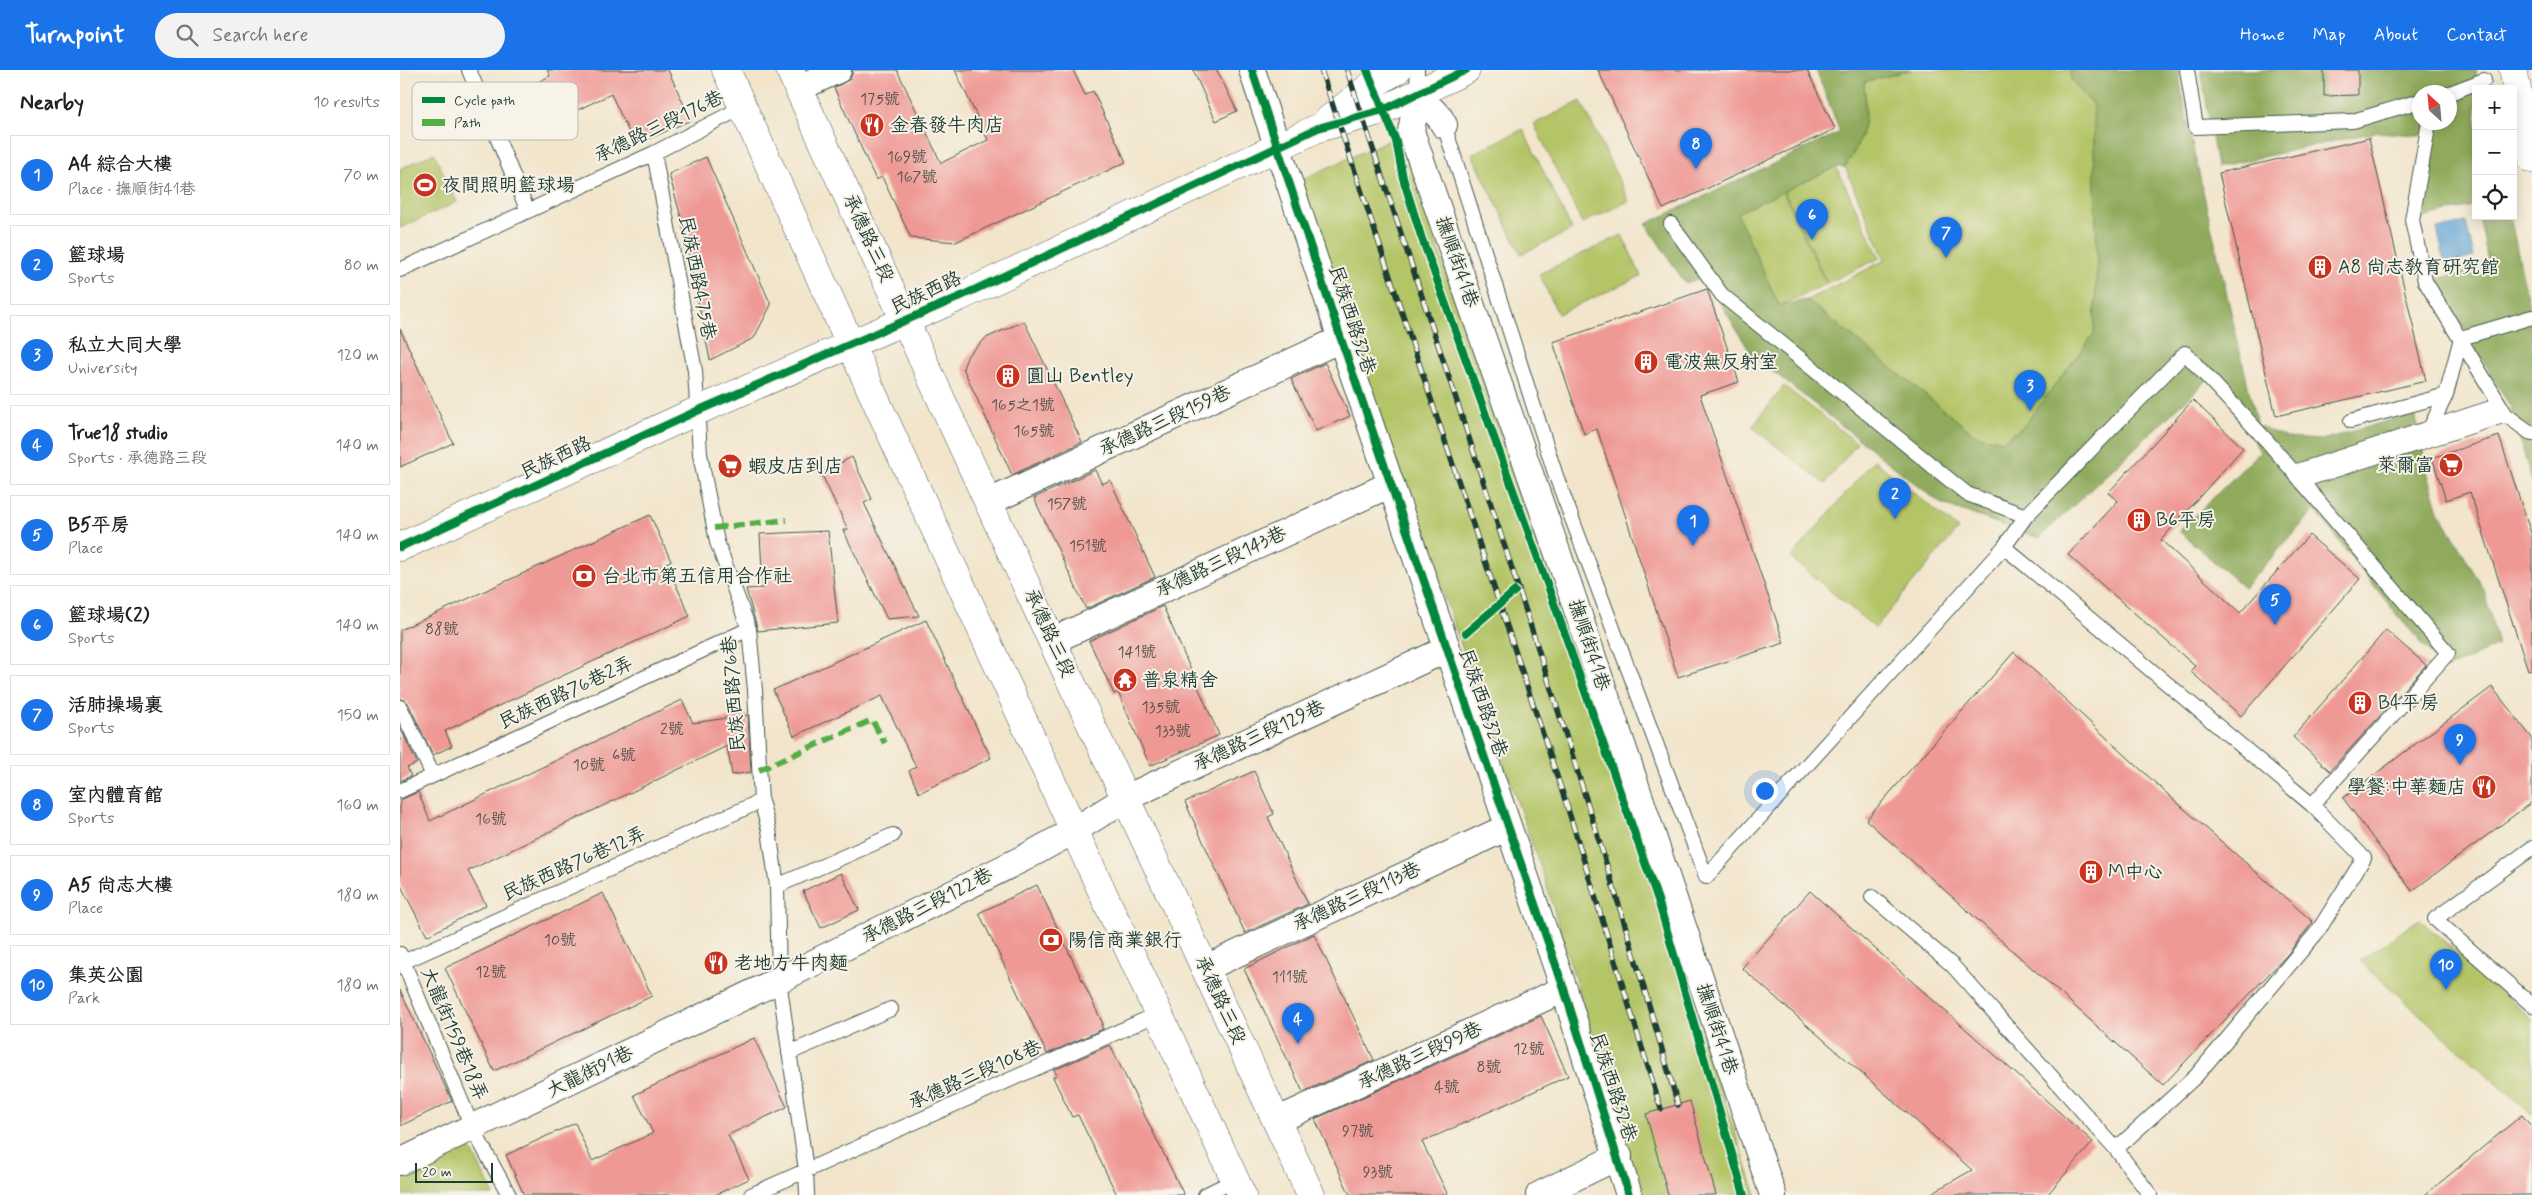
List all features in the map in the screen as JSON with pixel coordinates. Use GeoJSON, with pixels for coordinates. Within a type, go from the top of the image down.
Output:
{"type":"FeatureCollection","features":[{"type":"Feature","properties":{"kind":"main road"},"geometry":{"type":"LineString","coordinates":[[726,70],[1160,1013],[1238,1187]]}},
{"type":"Feature","properties":{"kind":"main road","name":"民族西路"},"geometry":{"type":"LineString","coordinates":[[1318,128],[1372,85],[1397,70]]}},
{"type":"Feature","properties":{"kind":"main road","name":"民族西路"},"geometry":{"type":"LineString","coordinates":[[400,547],[697,411],[850,343],[906,321],[1318,128],[1383,110],[1417,82],[1466,70]]}},
{"type":"Feature","properties":{"kind":"main road"},"geometry":{"type":"LineString","coordinates":[[2512,70],[2532,159]]}},
{"type":"Feature","properties":{"kind":"main road","name":"承德路三段"},"geometry":{"type":"LineString","coordinates":[[794,79],[1052,641],[1311,1195]]}},
{"type":"Feature","properties":{"kind":"street"},"geometry":{"type":"LineString","coordinates":[[794,79],[838,70]]}},
{"type":"Feature","properties":{"kind":"street","name":"民族西路32巷"},"geometry":{"type":"LineString","coordinates":[[1252,70],[1341,339],[1564,989],[1619,1156],[1629,1195]]}},
{"type":"Feature","properties":{"kind":"street"},"geometry":{"type":"LineString","coordinates":[[1417,82],[1444,125]]}},
{"type":"Feature","properties":{"kind":"street","name":"撫順街41巷"},"geometry":{"type":"LineString","coordinates":[[1417,82],[1411,131],[1568,583],[1773,1195]]}},
{"type":"Feature","properties":{"kind":"street","name":"承德路三段159巷"},"geometry":{"type":"LineString","coordinates":[[989,502],[1341,339]]}},
{"type":"Feature","properties":{"kind":"street","name":"承德路三段143巷"},"geometry":{"type":"LineString","coordinates":[[1052,641],[1391,484]]}},
{"type":"Feature","properties":{"kind":"street","name":"承德路三段129巷"},"geometry":{"type":"LineString","coordinates":[[1075,830],[1126,798],[1447,649]]}},
{"type":"Feature","properties":{"kind":"street","name":"承德路三段113巷"},"geometry":{"type":"LineString","coordinates":[[1206,968],[1508,827]]}},
{"type":"Feature","properties":{"kind":"street","name":"承德路三段122巷"},"geometry":{"type":"LineString","coordinates":[[779,980],[1075,830]]}},
{"type":"Feature","properties":{"kind":"street","name":"大龍街91巷"},"geometry":{"type":"LineString","coordinates":[[400,1162],[473,1129],[779,980]]}},
{"type":"Feature","properties":{"kind":"street","name":"承德路三段99巷"},"geometry":{"type":"LineString","coordinates":[[1276,1121],[1564,989]]}},
{"type":"Feature","properties":{"kind":"street"},"geometry":{"type":"LineString","coordinates":[[1539,1195],[1619,1156]]}},
{"type":"Feature","properties":{"kind":"lane"},"geometry":{"type":"LineString","coordinates":[[469,70],[474,82]]}},
{"type":"Feature","properties":{"kind":"lane"},"geometry":{"type":"LineString","coordinates":[[2188,70],[2196,127],[2353,121],[2412,103]]}},
{"type":"Feature","properties":{"kind":"lane"},"geometry":{"type":"LineString","coordinates":[[2457,90],[2484,80]]}},
{"type":"Feature","properties":{"kind":"lane","name":"承德路三段176巷"},"geometry":{"type":"LineString","coordinates":[[400,270],[654,152],[743,107]]}},
{"type":"Feature","properties":{"kind":"lane"},"geometry":{"type":"LineString","coordinates":[[1444,125],[1556,476],[1706,877],[2004,547],[2026,516],[2185,353],[2297,476],[2448,653],[2312,805]]}},
{"type":"Feature","properties":{"kind":"lane"},"geometry":{"type":"LineString","coordinates":[[2428,130],[2412,220],[2425,281],[2503,410],[2532,434]]}},
{"type":"Feature","properties":{"kind":"lane"},"geometry":{"type":"LineString","coordinates":[[498,140],[527,210]]}},
{"type":"Feature","properties":{"kind":"lane","name":"民族西路475巷"},"geometry":{"type":"LineString","coordinates":[[654,152],[695,371],[697,411]]}},
{"type":"Feature","properties":{"kind":"lane"},"geometry":{"type":"LineString","coordinates":[[1671,224],[1722,294],[1744,313],[1967,494],[2026,516]]}},
{"type":"Feature","properties":{"kind":"lane"},"geometry":{"type":"LineString","coordinates":[[2461,338],[2532,317]]}},
{"type":"Feature","properties":{"kind":"lane"},"geometry":{"type":"LineString","coordinates":[[2428,435],[2446,395],[2461,338]]}},
{"type":"Feature","properties":{"kind":"lane"},"geometry":{"type":"LineString","coordinates":[[2351,421],[2446,395]]}},
{"type":"Feature","properties":{"kind":"lane"},"geometry":{"type":"LineString","coordinates":[[2297,476],[2503,410]]}},
{"type":"Feature","properties":{"kind":"lane","name":"民族西路76巷"},"geometry":{"type":"LineString","coordinates":[[697,411],[700,454],[717,542],[748,629],[755,690],[761,801],[769,830],[777,886],[779,980],[806,1170],[807,1195]]}},
{"type":"Feature","properties":{"kind":"lane"},"geometry":{"type":"LineString","coordinates":[[2004,547],[2312,805],[2364,858],[2318,931],[2196,1076],[2116,1149]]}},
{"type":"Feature","properties":{"kind":"lane","name":"民族西路76巷2弄"},"geometry":{"type":"LineString","coordinates":[[400,791],[748,629]]}},
{"type":"Feature","properties":{"kind":"lane"},"geometry":{"type":"LineString","coordinates":[[400,707],[433,775]]}},
{"type":"Feature","properties":{"kind":"lane","name":"民族西路76巷12弄"},"geometry":{"type":"LineString","coordinates":[[402,958],[761,801]]}},
{"type":"Feature","properties":{"kind":"lane"},"geometry":{"type":"LineString","coordinates":[[777,886],[893,835]]}},
{"type":"Feature","properties":{"kind":"lane"},"geometry":{"type":"LineString","coordinates":[[2532,848],[2435,919],[2532,1004]]}},
{"type":"Feature","properties":{"kind":"lane"},"geometry":{"type":"LineString","coordinates":[[1872,897],[1952,965],[2116,1149],[2150,1195]]}},
{"type":"Feature","properties":{"kind":"lane","name":"大龍街159巷18弄"},"geometry":{"type":"LineString","coordinates":[[402,958],[473,1129],[509,1195]]}},
{"type":"Feature","properties":{"kind":"lane"},"geometry":{"type":"LineString","coordinates":[[789,1053],[891,1009]]}},
{"type":"Feature","properties":{"kind":"lane","name":"承德路三段108巷"},"geometry":{"type":"LineString","coordinates":[[751,1195],[1160,1013]]}},
{"type":"Feature","properties":{"kind":"lane"},"geometry":{"type":"LineString","coordinates":[[1204,1195],[1238,1187]]}},
{"type":"Feature","properties":{"kind":"green space"},"geometry":{"type":"Polygon","coordinates":[[[1816,70],[1911,70],[1864,82],[1865,117],[1861,136],[1845,167],[1836,167],[1737,213],[1779,305],[1807,300],[1975,435],[2002,441],[2023,427],[2094,334],[2097,261],[2093,105],[2071,81],[2070,70],[2178,70],[2188,126],[2257,425],[2287,438],[2322,440],[2415,413],[2427,471],[2439,511],[2484,590],[2498,645],[2445,670],[2397,615],[2315,510],[2244,588],[2179,531],[2260,452],[2215,373],[2039,538],[1940,503],[1752,355],[1713,291],[1701,278],[1685,283],[1646,224],[1840,132],[1816,70]]]}},
{"type":"Feature","properties":{"kind":"green space"},"geometry":{"type":"Polygon","coordinates":[[[1911,70],[2070,70],[2071,81],[2093,105],[2097,261],[2094,334],[2023,427],[2002,441],[1975,435],[1807,300],[1885,260],[1845,167],[1857,146],[1864,127],[1864,82],[1911,70]]]}},
{"type":"Feature","properties":{"kind":"green space"},"geometry":{"type":"Polygon","coordinates":[[[2201,70],[2475,70],[2478,85],[2472,85],[2472,206],[2419,219],[2430,136],[2376,132],[2217,167],[2201,70]]]}},
{"type":"Feature","properties":{"kind":"green space"},"geometry":{"type":"Polygon","coordinates":[[[1581,101],[1629,201],[1582,223],[1534,124],[1581,101]]]}},
{"type":"Feature","properties":{"kind":"green space"},"geometry":{"type":"Polygon","coordinates":[[[1523,129],[1572,230],[1521,254],[1472,154],[1523,129]]]}},
{"type":"Feature","properties":{"kind":"green space"},"geometry":{"type":"Polygon","coordinates":[[[1400,135],[1756,1195],[1641,1195],[1543,874],[1296,182],[1400,135]]]}},
{"type":"Feature","properties":{"kind":"green space","name":"夜間照明籃球場"},"geometry":{"type":"Polygon","coordinates":[[[434,153],[457,202],[400,228],[400,169],[434,153]]]}},
{"type":"Feature","properties":{"kind":"green space"},"geometry":{"type":"Polygon","coordinates":[[[1836,167],[1880,258],[1827,283],[1784,191],[1836,167]]]}},
{"type":"Feature","properties":{"kind":"green space"},"geometry":{"type":"Polygon","coordinates":[[[1783,191],[1826,284],[1779,306],[1736,213],[1783,191]]]}},
{"type":"Feature","properties":{"kind":"green space"},"geometry":{"type":"Polygon","coordinates":[[[2480,220],[2511,220],[2532,320],[2532,482],[2511,408],[2435,279],[2489,267],[2480,220]]]}},
{"type":"Feature","properties":{"kind":"green space"},"geometry":{"type":"Polygon","coordinates":[[[1622,235],[1641,276],[1558,314],[1539,274],[1622,235]]]}},
{"type":"Feature","properties":{"kind":"green space"},"geometry":{"type":"Polygon","coordinates":[[[1784,386],[1857,443],[1825,484],[1752,427],[1784,386]]]}},
{"type":"Feature","properties":{"kind":"green space"},"geometry":{"type":"Polygon","coordinates":[[[1874,460],[1958,529],[1875,628],[1791,558],[1874,460]]]}},
{"type":"Feature","properties":{"kind":"green space"},"geometry":{"type":"Polygon","coordinates":[[[2419,919],[2532,1019],[2532,1115],[2360,961],[2419,919]]]}},
{"type":"Feature","properties":{"kind":"green space"},"geometry":{"type":"Polygon","coordinates":[[[469,1145],[494,1195],[400,1195],[400,1178],[469,1145]]]}},
{"type":"Feature","properties":{"kind":"water"},"geometry":{"type":"Polygon","coordinates":[[[2466,222],[2474,257],[2445,264],[2437,229],[2466,222]]]}},
{"type":"Feature","properties":{"kind":"building"},"geometry":{"type":"Polygon","coordinates":[[[547,70],[668,70],[691,120],[635,145],[611,94],[578,110],[578,82],[538,82],[550,76],[547,70]]]}},
{"type":"Feature","properties":{"kind":"building"},"geometry":{"type":"Polygon","coordinates":[[[853,70],[897,70],[941,163],[988,140],[955,70],[1073,70],[1085,95],[1093,91],[1126,162],[956,242],[911,238],[882,177],[876,180],[834,88],[850,79],[853,70]]]}},
{"type":"Feature","properties":{"kind":"building"},"geometry":{"type":"Polygon","coordinates":[[[1193,70],[1217,70],[1237,111],[1216,121],[1193,70]]]}},
{"type":"Feature","properties":{"kind":"building"},"geometry":{"type":"Polygon","coordinates":[[[1598,70],[1807,70],[1835,129],[1663,209],[1598,70]]]}},
{"type":"Feature","properties":{"kind":"building"},"geometry":{"type":"Polygon","coordinates":[[[2324,70],[2358,70],[2358,95],[2324,96],[2324,70]]]}},
{"type":"Feature","properties":{"kind":"building","name":"A8 尚志教育研究館"},"geometry":{"type":"Polygon","coordinates":[[[2369,138],[2426,381],[2276,416],[2219,173],[2369,138]]]}},
{"type":"Feature","properties":{"kind":"building"},"geometry":{"type":"Polygon","coordinates":[[[706,157],[771,305],[754,338],[710,360],[681,217],[669,174],[706,157]]]}},
{"type":"Feature","properties":{"kind":"building"},"geometry":{"type":"Polygon","coordinates":[[[1707,289],[1739,382],[1700,395],[1784,643],[1678,677],[1597,429],[1584,434],[1553,342],[1707,289]]]}},
{"type":"Feature","properties":{"kind":"building"},"geometry":{"type":"Polygon","coordinates":[[[1024,321],[1082,442],[1012,475],[963,368],[968,355],[986,338],[1024,321]]]}},
{"type":"Feature","properties":{"kind":"building"},"geometry":{"type":"Polygon","coordinates":[[[400,329],[453,443],[400,467],[400,329]]]}},
{"type":"Feature","properties":{"kind":"building"},"geometry":{"type":"Polygon","coordinates":[[[1325,363],[1350,416],[1316,431],[1291,379],[1325,363]]]}},
{"type":"Feature","properties":{"kind":"building"},"geometry":{"type":"Polygon","coordinates":[[[2193,400],[2243,448],[2161,540],[2240,613],[2309,535],[2360,579],[2241,716],[2190,671],[2195,666],[2068,555],[2118,501],[2108,493],[2193,400]]]}},
{"type":"Feature","properties":{"kind":"building"},"geometry":{"type":"Polygon","coordinates":[[[2499,436],[2532,536],[2532,669],[2528,670],[2470,492],[2446,500],[2432,458],[2499,436]]]}},
{"type":"Feature","properties":{"kind":"building"},"geometry":{"type":"Polygon","coordinates":[[[852,457],[872,499],[864,503],[919,616],[887,619],[843,530],[848,530],[821,473],[852,457]]]}},
{"type":"Feature","properties":{"kind":"building"},"geometry":{"type":"Polygon","coordinates":[[[1095,470],[1102,484],[1110,480],[1155,577],[1086,609],[1034,498],[1095,470]]]}},
{"type":"Feature","properties":{"kind":"building"},"geometry":{"type":"Polygon","coordinates":[[[650,515],[671,561],[666,563],[690,616],[445,731],[452,746],[433,755],[408,703],[400,698],[400,630],[650,515]]]}},
{"type":"Feature","properties":{"kind":"building"},"geometry":{"type":"Polygon","coordinates":[[[828,531],[838,623],[758,631],[746,589],[763,588],[760,534],[828,531]]]}},
{"type":"Feature","properties":{"kind":"building"},"geometry":{"type":"Polygon","coordinates":[[[1163,606],[1219,735],[1150,766],[1118,692],[1114,694],[1089,641],[1163,606]]]}},
{"type":"Feature","properties":{"kind":"building"},"geometry":{"type":"Polygon","coordinates":[[[926,620],[991,758],[919,793],[909,771],[916,767],[882,696],[794,736],[773,690],[926,620]]]}},
{"type":"Feature","properties":{"kind":"building","name":"B4平房"},"geometry":{"type":"Polygon","coordinates":[[[2386,630],[2426,665],[2330,771],[2293,737],[2386,630]]]}},
{"type":"Feature","properties":{"kind":"building","name":"M中心"},"geometry":{"type":"Polygon","coordinates":[[[2014,652],[2164,791],[2313,922],[2287,955],[2163,1085],[1866,820],[2014,652]]]}},
{"type":"Feature","properties":{"kind":"building"},"geometry":{"type":"Polygon","coordinates":[[[2492,687],[2532,738],[2532,802],[2412,891],[2343,798],[2492,687]]]}},
{"type":"Feature","properties":{"kind":"building"},"geometry":{"type":"Polygon","coordinates":[[[682,700],[693,723],[748,715],[751,772],[732,775],[727,746],[468,871],[486,905],[427,936],[400,884],[400,800],[418,792],[430,821],[682,700]]]}},
{"type":"Feature","properties":{"kind":"building"},"geometry":{"type":"Polygon","coordinates":[[[400,727],[417,763],[407,768],[411,776],[400,781],[400,727]]]}},
{"type":"Feature","properties":{"kind":"building"},"geometry":{"type":"Polygon","coordinates":[[[1254,771],[1274,814],[1268,817],[1308,904],[1245,933],[1185,802],[1254,771]]]}},
{"type":"Feature","properties":{"kind":"building"},"geometry":{"type":"Polygon","coordinates":[[[841,873],[859,910],[821,928],[803,891],[841,873]]]}},
{"type":"Feature","properties":{"kind":"building"},"geometry":{"type":"Polygon","coordinates":[[[1037,885],[1103,1024],[1101,1025],[1103,1029],[1047,1054],[979,913],[1037,885]]]}},
{"type":"Feature","properties":{"kind":"building"},"geometry":{"type":"Polygon","coordinates":[[[1810,891],[2093,1142],[2047,1195],[1928,1195],[1972,1170],[1742,968],[1810,891]]]}},
{"type":"Feature","properties":{"kind":"building"},"geometry":{"type":"Polygon","coordinates":[[[603,893],[652,996],[494,1071],[445,968],[603,893]]]}},
{"type":"Feature","properties":{"kind":"building"},"geometry":{"type":"Polygon","coordinates":[[[1314,934],[1374,1060],[1303,1092],[1244,969],[1314,934]]]}},
{"type":"Feature","properties":{"kind":"building"},"geometry":{"type":"Polygon","coordinates":[[[400,990],[452,1101],[400,1126],[400,990]]]}},
{"type":"Feature","properties":{"kind":"building"},"geometry":{"type":"Polygon","coordinates":[[[1541,1016],[1568,1076],[1422,1142],[1448,1195],[1350,1195],[1315,1119],[1541,1016]]]}},
{"type":"Feature","properties":{"kind":"building"},"geometry":{"type":"Polygon","coordinates":[[[754,1038],[787,1107],[728,1135],[749,1179],[715,1195],[524,1195],[506,1155],[575,1123],[592,1161],[653,1133],[634,1095],[754,1038]]]}},
{"type":"Feature","properties":{"kind":"building"},"geometry":{"type":"Polygon","coordinates":[[[1110,1045],[1184,1195],[1117,1195],[1078,1115],[1072,1117],[1053,1077],[1057,1075],[1054,1070],[1110,1045]]]}},
{"type":"Feature","properties":{"kind":"building"},"geometry":{"type":"Polygon","coordinates":[[[1690,1101],[1716,1195],[1668,1195],[1646,1114],[1690,1101]]]}},
{"type":"Feature","properties":{"kind":"building"},"geometry":{"type":"Polygon","coordinates":[[[2522,1115],[2532,1127],[2532,1195],[2425,1195],[2522,1115]]]}},
{"type":"Feature","properties":{"kind":"railway"},"geometry":{"type":"LineString","coordinates":[[1321,70],[1567,806],[1661,1109]]}},
{"type":"Feature","properties":{"kind":"railway"},"geometry":{"type":"LineString","coordinates":[[1347,70],[1560,715],[1678,1105]]}},
{"type":"Feature","properties":{"kind":"marked path"},"geometry":{"type":"LineString","coordinates":[[714,528],[787,520]]}},
{"type":"Feature","properties":{"kind":"marked path"},"geometry":{"type":"LineString","coordinates":[[759,770],[872,720],[885,743]]}},
{"type":"Feature","properties":{"kind":"cycle path"},"geometry":{"type":"LineString","coordinates":[[1252,70],[1341,339],[1564,989],[1629,1195]]}},
{"type":"Feature","properties":{"kind":"cycle path"},"geometry":{"type":"LineString","coordinates":[[1367,70],[1396,141],[1403,178],[1421,236],[1549,589],[1658,900],[1744,1195]]}},
{"type":"Feature","properties":{"kind":"cycle path"},"geometry":{"type":"LineString","coordinates":[[400,547],[697,411],[957,298],[1318,128],[1383,110],[1466,70]]}},
{"type":"Feature","properties":{"kind":"cycle path"},"geometry":{"type":"LineString","coordinates":[[1466,633],[1515,591]]}},
{"type":"Feature","properties":{"kind":"place","name":"金春發牛肉店"},"geometry":{"type":"Point","coordinates":[872,125]}},
{"type":"Feature","properties":{"kind":"place","name":"室內體育館"},"geometry":{"type":"Point","coordinates":[1696,169]}},
{"type":"Feature","properties":{"kind":"place","name":"夜間照明籃球場"},"geometry":{"type":"Point","coordinates":[425,185]}},
{"type":"Feature","properties":{"kind":"place","name":"籃球場(2)"},"geometry":{"type":"Point","coordinates":[1812,240]}},
{"type":"Feature","properties":{"kind":"place","name":"活肺操場裏"},"geometry":{"type":"Point","coordinates":[1946,258]}},
{"type":"Feature","properties":{"kind":"place","name":"A8 尚志教育研究館"},"geometry":{"type":"Point","coordinates":[2320,267]}},
{"type":"Feature","properties":{"kind":"place","name":"電波無反射室"},"geometry":{"type":"Point","coordinates":[1646,362]}},
{"type":"Feature","properties":{"kind":"place","name":"圓山 Bentley"},"geometry":{"type":"Point","coordinates":[1008,376]}},
{"type":"Feature","properties":{"kind":"place","name":"私立大同大學"},"geometry":{"type":"Point","coordinates":[2030,411]}},
{"type":"Feature","properties":{"kind":"place","name":"萊爾富"},"geometry":{"type":"Point","coordinates":[2451,465]}},
{"type":"Feature","properties":{"kind":"place","name":"蝦皮店到店"},"geometry":{"type":"Point","coordinates":[730,466]}},
{"type":"Feature","properties":{"kind":"place","name":"籃球場"},"geometry":{"type":"Point","coordinates":[1895,519]}},
{"type":"Feature","properties":{"kind":"place","name":"B6平房"},"geometry":{"type":"Point","coordinates":[2139,520]}},
{"type":"Feature","properties":{"kind":"place","name":"A4 綜合大樓"},"geometry":{"type":"Point","coordinates":[1693,546]}},
{"type":"Feature","properties":{"kind":"place","name":"台北市第五信用合作社"},"geometry":{"type":"Point","coordinates":[584,576]}},
{"type":"Feature","properties":{"kind":"place","name":"B5平房"},"geometry":{"type":"Point","coordinates":[2275,625]}},
{"type":"Feature","properties":{"kind":"place","name":"普泉精舍"},"geometry":{"type":"Point","coordinates":[1125,680]}},
{"type":"Feature","properties":{"kind":"place","name":"B4平房"},"geometry":{"type":"Point","coordinates":[2360,703]}},
{"type":"Feature","properties":{"kind":"place","name":"A5 尚志大樓"},"geometry":{"type":"Point","coordinates":[2460,765]}},
{"type":"Feature","properties":{"kind":"place","name":"學餐:中華麵店"},"geometry":{"type":"Point","coordinates":[2484,787]}},
{"type":"Feature","properties":{"kind":"place","name":"M中心"},"geometry":{"type":"Point","coordinates":[2091,872]}},
{"type":"Feature","properties":{"kind":"place","name":"陽信商業銀行"},"geometry":{"type":"Point","coordinates":[1051,940]}},
{"type":"Feature","properties":{"kind":"place","name":"老地方牛肉麵"},"geometry":{"type":"Point","coordinates":[716,963]}},
{"type":"Feature","properties":{"kind":"place","name":"集英公園"},"geometry":{"type":"Point","coordinates":[2446,990]}},
{"type":"Feature","properties":{"kind":"place","name":"True18 studio"},"geometry":{"type":"Point","coordinates":[1298,1044]}}]}
